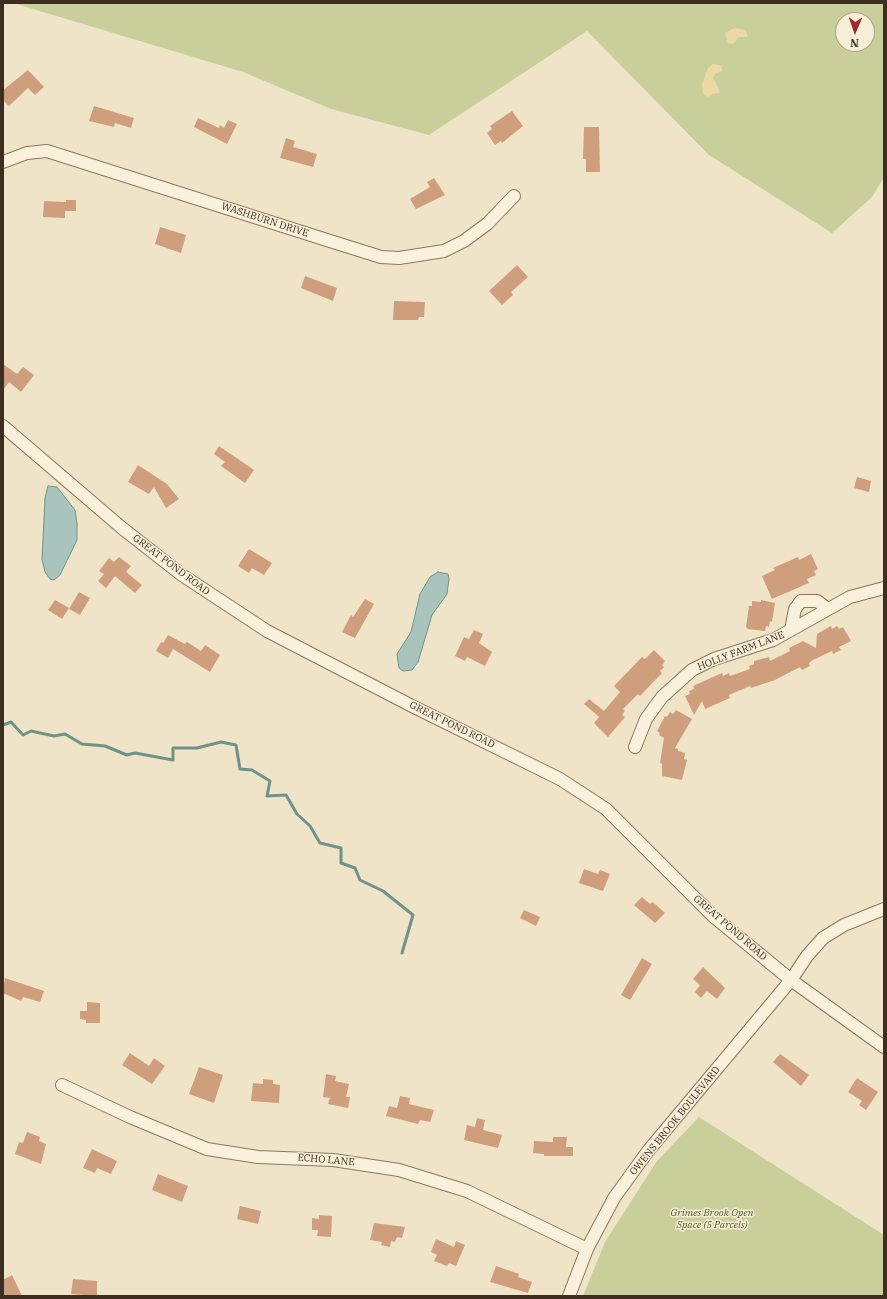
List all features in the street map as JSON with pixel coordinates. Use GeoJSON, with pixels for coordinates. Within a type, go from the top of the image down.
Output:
{"type":"FeatureCollection","features":[{"type":"Feature","properties":{"kind":"street","name":"WASHBURN DRIVE"},"geometry":{"type":"LineString","coordinates":[[3,162],[27,152],[47,151],[381,257],[399,258],[444,251],[464,241],[487,224],[514,196]]}},
{"type":"Feature","properties":{"kind":"street","name":"GREAT POND ROAD"},"geometry":{"type":"LineString","coordinates":[[3,426],[122,528],[182,575],[267,631],[414,707],[560,779],[606,809],[712,916],[791,980],[884,1047]]}},
{"type":"Feature","properties":{"kind":"street","name":"HOLLY FARM LANE"},"geometry":{"type":"LineString","coordinates":[[635,747],[646,719],[662,697],[686,674],[710,661],[767,642],[850,598],[884,588]]}},
{"type":"Feature","properties":{"kind":"street","name":"HOLLY FARM LANE"},"geometry":{"type":"LineString","coordinates":[[791,630],[791,620],[795,609],[801,601],[817,601],[828,609]]}},
{"type":"Feature","properties":{"kind":"street","name":"OWENS BROOK BOULEVARD"},"geometry":{"type":"LineString","coordinates":[[569,1296],[587,1249],[614,1198],[648,1151],[791,980],[823,938],[844,925],[884,909]]}},
{"type":"Feature","properties":{"kind":"street","name":"ECHO LANE"},"geometry":{"type":"LineString","coordinates":[[62,1085],[130,1117],[207,1149],[258,1157],[370,1164],[399,1170],[467,1191],[587,1249]]}},
{"type":"Feature","properties":{"kind":"green space"},"geometry":{"type":"Polygon","coordinates":[[[13,3],[884,3],[884,177],[872,197],[832,233],[709,155],[587,31],[429,135],[331,109],[243,72],[13,3]]]}},
{"type":"Feature","properties":{"kind":"green space","name":"Grimes Brook Open Space (5 Parcels)"},"geometry":{"type":"Polygon","coordinates":[[[699,1117],[884,1235],[884,1296],[583,1296],[605,1242],[657,1161],[699,1117]]]}},
{"type":"Feature","properties":{"kind":"sand"},"geometry":{"type":"Polygon","coordinates":[[[734,28],[746,30],[748,37],[738,37],[735,43],[728,43],[725,33],[734,28]]]}},
{"type":"Feature","properties":{"kind":"sand"},"geometry":{"type":"Polygon","coordinates":[[[713,64],[722,66],[722,71],[715,74],[713,78],[720,91],[719,93],[712,94],[708,97],[703,93],[702,84],[708,68],[713,64]]]}},
{"type":"Feature","properties":{"kind":"water"},"geometry":{"type":"Polygon","coordinates":[[[48,486],[57,487],[75,510],[77,523],[77,540],[60,575],[54,580],[50,579],[45,572],[42,559],[45,498],[48,486]]]}},
{"type":"Feature","properties":{"kind":"water"},"geometry":{"type":"Polygon","coordinates":[[[438,572],[448,574],[449,579],[447,594],[432,615],[418,662],[412,670],[403,671],[399,668],[397,654],[411,632],[420,594],[430,577],[438,572]]]}},
{"type":"Feature","properties":{"kind":"building"},"geometry":{"type":"Polygon","coordinates":[[[28,70],[44,87],[35,95],[28,88],[9,106],[3,100],[3,90],[28,70]]]}},
{"type":"Feature","properties":{"kind":"building"},"geometry":{"type":"Polygon","coordinates":[[[94,106],[134,118],[131,128],[115,123],[114,127],[89,121],[94,106]]]}},
{"type":"Feature","properties":{"kind":"building"},"geometry":{"type":"Polygon","coordinates":[[[512,111],[523,126],[502,143],[501,141],[495,145],[487,133],[492,129],[490,126],[512,111]]]}},
{"type":"Feature","properties":{"kind":"building"},"geometry":{"type":"Polygon","coordinates":[[[198,118],[219,128],[220,125],[224,128],[228,120],[237,124],[227,144],[194,127],[198,118]]]}},
{"type":"Feature","properties":{"kind":"building"},"geometry":{"type":"Polygon","coordinates":[[[584,127],[599,127],[600,172],[586,172],[586,159],[583,159],[584,127]]]}},
{"type":"Feature","properties":{"kind":"building"},"geometry":{"type":"Polygon","coordinates":[[[286,138],[295,141],[293,147],[317,154],[313,167],[280,158],[286,138]]]}},
{"type":"Feature","properties":{"kind":"building"},"geometry":{"type":"Polygon","coordinates":[[[434,178],[445,195],[416,209],[410,199],[430,187],[427,182],[434,178]]]}},
{"type":"Feature","properties":{"kind":"building"},"geometry":{"type":"Polygon","coordinates":[[[66,200],[76,200],[76,211],[65,211],[65,218],[43,217],[44,201],[66,202],[66,200]]]}},
{"type":"Feature","properties":{"kind":"building"},"geometry":{"type":"Polygon","coordinates":[[[160,227],[186,235],[181,253],[155,244],[160,227]]]}},
{"type":"Feature","properties":{"kind":"building"},"geometry":{"type":"Polygon","coordinates":[[[517,265],[528,277],[511,292],[513,295],[502,305],[489,291],[517,265]]]}},
{"type":"Feature","properties":{"kind":"building"},"geometry":{"type":"Polygon","coordinates":[[[305,276],[337,288],[333,301],[301,288],[305,276]]]}},
{"type":"Feature","properties":{"kind":"building"},"geometry":{"type":"Polygon","coordinates":[[[394,301],[425,302],[424,317],[419,317],[418,320],[393,320],[394,301]]]}},
{"type":"Feature","properties":{"kind":"building"},"geometry":{"type":"Polygon","coordinates":[[[3,364],[17,374],[23,367],[34,375],[21,392],[9,382],[3,390],[3,364]]]}},
{"type":"Feature","properties":{"kind":"building"},"geometry":{"type":"Polygon","coordinates":[[[219,446],[254,470],[245,483],[221,466],[225,462],[214,454],[219,446]]]}},
{"type":"Feature","properties":{"kind":"building"},"geometry":{"type":"Polygon","coordinates":[[[138,465],[167,484],[179,499],[166,508],[154,487],[149,494],[128,482],[138,465]]]}},
{"type":"Feature","properties":{"kind":"building"},"geometry":{"type":"Polygon","coordinates":[[[857,477],[871,481],[869,492],[854,488],[857,477]]]}},
{"type":"Feature","properties":{"kind":"building"},"geometry":{"type":"Polygon","coordinates":[[[249,549],[272,563],[264,575],[252,568],[249,573],[238,566],[249,549]]]}},
{"type":"Feature","properties":{"kind":"building"},"geometry":{"type":"Polygon","coordinates":[[[811,554],[818,569],[814,571],[816,575],[807,579],[809,583],[772,599],[762,576],[775,570],[773,568],[798,557],[799,560],[811,554]]]}},
{"type":"Feature","properties":{"kind":"building"},"geometry":{"type":"Polygon","coordinates":[[[119,557],[131,566],[126,572],[142,585],[135,593],[115,576],[106,588],[98,581],[104,574],[99,571],[109,558],[114,562],[119,557]]]}},
{"type":"Feature","properties":{"kind":"building"},"geometry":{"type":"Polygon","coordinates":[[[79,592],[90,598],[80,615],[69,609],[79,592]]]}},
{"type":"Feature","properties":{"kind":"building"},"geometry":{"type":"Polygon","coordinates":[[[365,599],[374,604],[355,638],[342,632],[351,615],[353,617],[365,599]]]}},
{"type":"Feature","properties":{"kind":"building"},"geometry":{"type":"Polygon","coordinates":[[[55,600],[69,608],[62,619],[48,610],[55,600]]]}},
{"type":"Feature","properties":{"kind":"building"},"geometry":{"type":"Polygon","coordinates":[[[761,600],[775,603],[772,622],[770,621],[769,627],[766,626],[765,631],[748,629],[746,627],[749,606],[752,606],[752,601],[761,602],[761,600]]]}},
{"type":"Feature","properties":{"kind":"building"},"geometry":{"type":"Polygon","coordinates":[[[831,626],[832,629],[837,626],[839,629],[843,627],[851,641],[839,647],[841,650],[833,654],[832,651],[813,660],[809,663],[810,666],[802,670],[800,667],[775,680],[751,688],[750,686],[729,695],[730,698],[705,709],[702,701],[694,715],[685,696],[690,694],[689,691],[694,689],[693,686],[722,673],[723,676],[729,673],[730,676],[750,669],[749,666],[754,664],[754,661],[769,657],[770,661],[790,651],[789,648],[803,641],[816,648],[817,634],[831,626]]]}},
{"type":"Feature","properties":{"kind":"building"},"geometry":{"type":"Polygon","coordinates":[[[474,630],[483,634],[479,643],[492,652],[485,666],[467,657],[465,661],[455,656],[464,637],[469,639],[474,630]]]}},
{"type":"Feature","properties":{"kind":"building"},"geometry":{"type":"Polygon","coordinates":[[[168,635],[185,644],[187,642],[201,651],[205,645],[220,655],[210,672],[173,649],[168,658],[156,651],[161,642],[163,643],[168,635]]]}},
{"type":"Feature","properties":{"kind":"building"},"geometry":{"type":"Polygon","coordinates":[[[654,650],[665,661],[662,665],[664,667],[660,671],[662,673],[640,696],[638,694],[623,709],[625,711],[622,715],[625,717],[608,737],[594,723],[599,717],[584,704],[589,699],[604,711],[620,692],[614,686],[642,657],[645,659],[654,650]]]}},
{"type":"Feature","properties":{"kind":"building"},"geometry":{"type":"Polygon","coordinates":[[[676,710],[692,719],[675,748],[678,749],[678,751],[685,753],[684,759],[687,760],[682,780],[662,776],[662,764],[660,763],[664,738],[659,735],[660,733],[657,731],[665,716],[667,717],[670,712],[673,714],[676,710]]]}},
{"type":"Feature","properties":{"kind":"building"},"geometry":{"type":"Polygon","coordinates":[[[584,869],[598,874],[600,870],[610,874],[603,891],[579,883],[584,869]]]}},
{"type":"Feature","properties":{"kind":"building"},"geometry":{"type":"Polygon","coordinates":[[[642,897],[650,904],[653,902],[665,913],[655,923],[634,905],[642,897]]]}},
{"type":"Feature","properties":{"kind":"building"},"geometry":{"type":"Polygon","coordinates":[[[524,910],[540,917],[536,926],[520,918],[524,910]]]}},
{"type":"Feature","properties":{"kind":"building"},"geometry":{"type":"Polygon","coordinates":[[[642,958],[652,964],[630,1000],[621,995],[642,958]]]}},
{"type":"Feature","properties":{"kind":"building"},"geometry":{"type":"Polygon","coordinates":[[[703,967],[725,988],[717,999],[707,991],[701,998],[695,992],[700,985],[693,979],[703,967]]]}},
{"type":"Feature","properties":{"kind":"building"},"geometry":{"type":"Polygon","coordinates":[[[5,978],[44,991],[40,1002],[23,997],[21,1001],[3,993],[5,978]]]}},
{"type":"Feature","properties":{"kind":"building"},"geometry":{"type":"Polygon","coordinates":[[[87,1002],[100,1003],[100,1023],[86,1023],[86,1020],[80,1019],[80,1011],[87,1011],[87,1002]]]}},
{"type":"Feature","properties":{"kind":"building"},"geometry":{"type":"Polygon","coordinates":[[[130,1053],[149,1066],[154,1058],[165,1066],[152,1084],[122,1065],[130,1053]]]}},
{"type":"Feature","properties":{"kind":"building"},"geometry":{"type":"Polygon","coordinates":[[[780,1054],[809,1075],[801,1086],[773,1062],[780,1054]]]}},
{"type":"Feature","properties":{"kind":"building"},"geometry":{"type":"Polygon","coordinates":[[[199,1067],[223,1075],[214,1103],[189,1094],[199,1067]]]}},
{"type":"Feature","properties":{"kind":"building"},"geometry":{"type":"Polygon","coordinates":[[[326,1074],[336,1076],[335,1081],[349,1084],[346,1097],[350,1097],[348,1108],[328,1104],[330,1098],[323,1097],[326,1074]]]}},
{"type":"Feature","properties":{"kind":"building"},"geometry":{"type":"Polygon","coordinates":[[[857,1078],[878,1092],[866,1110],[859,1105],[862,1101],[848,1092],[857,1078]]]}},
{"type":"Feature","properties":{"kind":"building"},"geometry":{"type":"Polygon","coordinates":[[[263,1079],[273,1080],[273,1084],[280,1085],[279,1103],[251,1101],[253,1083],[263,1084],[263,1079]]]}},
{"type":"Feature","properties":{"kind":"building"},"geometry":{"type":"Polygon","coordinates":[[[400,1096],[410,1098],[409,1104],[434,1110],[430,1122],[420,1120],[418,1124],[386,1116],[389,1106],[397,1108],[400,1096]]]}},
{"type":"Feature","properties":{"kind":"building"},"geometry":{"type":"Polygon","coordinates":[[[477,1118],[485,1120],[483,1130],[502,1135],[498,1148],[464,1140],[467,1125],[475,1127],[477,1118]]]}},
{"type":"Feature","properties":{"kind":"building"},"geometry":{"type":"Polygon","coordinates":[[[27,1132],[40,1137],[39,1141],[46,1144],[41,1164],[15,1154],[19,1142],[23,1143],[27,1132]]]}},
{"type":"Feature","properties":{"kind":"building"},"geometry":{"type":"Polygon","coordinates":[[[553,1137],[567,1137],[566,1147],[573,1147],[573,1156],[544,1156],[544,1154],[533,1153],[534,1141],[553,1142],[553,1137]]]}},
{"type":"Feature","properties":{"kind":"building"},"geometry":{"type":"Polygon","coordinates":[[[92,1149],[117,1161],[111,1174],[97,1168],[95,1173],[83,1168],[92,1149]]]}},
{"type":"Feature","properties":{"kind":"building"},"geometry":{"type":"Polygon","coordinates":[[[158,1174],[188,1186],[182,1202],[152,1190],[158,1174]]]}},
{"type":"Feature","properties":{"kind":"building"},"geometry":{"type":"Polygon","coordinates":[[[240,1206],[261,1211],[258,1224],[237,1219],[240,1206]]]}},
{"type":"Feature","properties":{"kind":"building"},"geometry":{"type":"Polygon","coordinates":[[[319,1215],[332,1216],[331,1237],[317,1236],[318,1230],[312,1230],[312,1218],[319,1219],[319,1215]]]}},
{"type":"Feature","properties":{"kind":"building"},"geometry":{"type":"Polygon","coordinates":[[[374,1223],[405,1227],[402,1238],[397,1237],[395,1242],[391,1241],[390,1247],[381,1245],[382,1242],[370,1240],[374,1223]]]}},
{"type":"Feature","properties":{"kind":"building"},"geometry":{"type":"Polygon","coordinates":[[[436,1239],[454,1247],[456,1241],[465,1245],[456,1266],[449,1263],[447,1266],[434,1261],[437,1255],[431,1252],[436,1239]]]}},
{"type":"Feature","properties":{"kind":"building"},"geometry":{"type":"Polygon","coordinates":[[[496,1266],[519,1274],[518,1277],[532,1282],[528,1293],[490,1282],[496,1266]]]}},
{"type":"Feature","properties":{"kind":"building"},"geometry":{"type":"Polygon","coordinates":[[[12,1275],[22,1296],[3,1296],[3,1280],[12,1275]]]}},
{"type":"Feature","properties":{"kind":"building"},"geometry":{"type":"Polygon","coordinates":[[[73,1279],[97,1281],[97,1296],[71,1294],[73,1279]]]}},
{"type":"Feature","properties":{"kind":"waterway"},"geometry":{"type":"LineString","coordinates":[[3,725],[11,722],[23,735],[31,731],[54,736],[65,734],[82,744],[105,746],[127,755],[135,753],[173,760],[173,748],[197,748],[221,742],[236,745],[240,769],[252,770],[270,781],[267,796],[286,795],[297,814],[310,826],[320,843],[341,848],[341,863],[355,868],[360,880],[383,891],[413,915],[402,953]]}}]}
